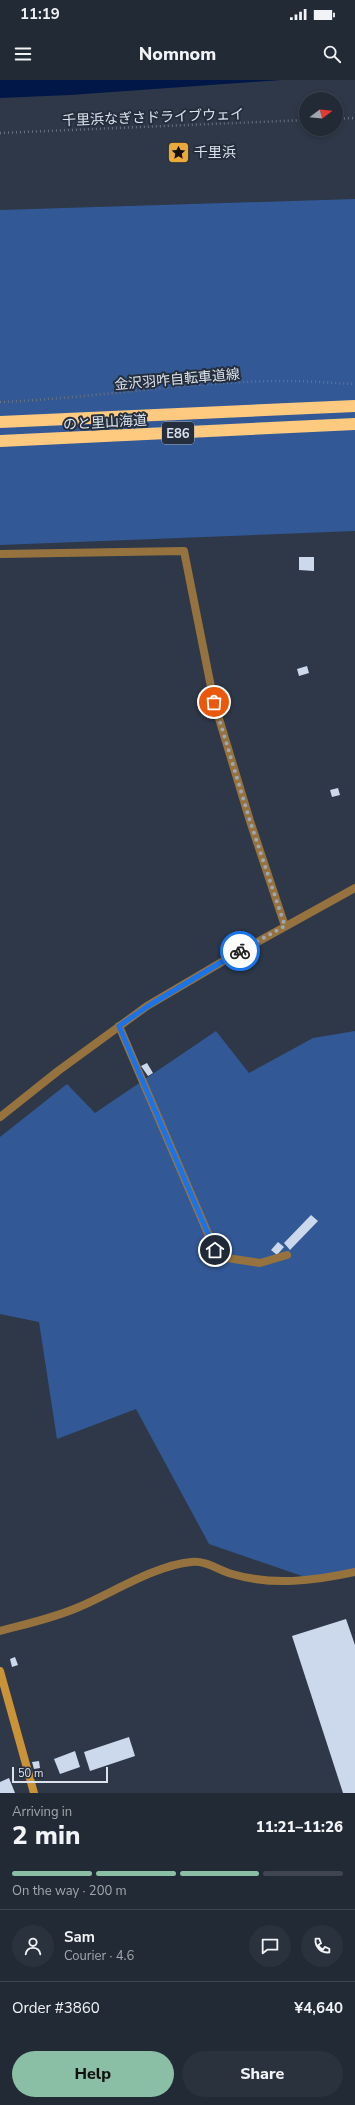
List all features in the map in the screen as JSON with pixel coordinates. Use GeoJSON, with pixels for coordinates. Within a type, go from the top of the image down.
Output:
{"type":"FeatureCollection","features":[{"type":"Feature","properties":{"kind":"highway","name":"のと里山海道"},"geometry":{"type":"LineString","coordinates":[[0,422],[355,406]]}},
{"type":"Feature","properties":{"kind":"highway","name":"のと里山海道"},"geometry":{"type":"LineString","coordinates":[[0,441],[355,424]]}},
{"type":"Feature","properties":{"kind":"street"},"geometry":{"type":"LineString","coordinates":[[0,554],[184,550],[214,702],[250,821],[285,926]]}},
{"type":"Feature","properties":{"kind":"street"},"geometry":{"type":"LineString","coordinates":[[0,1117],[119,1026],[154,1002],[285,926],[355,888]]}},
{"type":"Feature","properties":{"kind":"street"},"geometry":{"type":"LineString","coordinates":[[119,1026],[215,1250],[227,1258],[260,1263],[287,1255]]}},
{"type":"Feature","properties":{"kind":"street"},"geometry":{"type":"LineString","coordinates":[[0,1631],[77,1608],[164,1568],[192,1562],[209,1564],[232,1574],[287,1582],[324,1579],[355,1572]]}},
{"type":"Feature","properties":{"kind":"street"},"geometry":{"type":"LineString","coordinates":[[0,1671],[34,1793]]}},
{"type":"Feature","properties":{"kind":"path"},"geometry":{"type":"LineString","coordinates":[[343,119],[355,118]]}},
{"type":"Feature","properties":{"kind":"path","name":"千里浜なぎさドライブウェイ"},"geometry":{"type":"LineString","coordinates":[[0,133],[299,120]]}},
{"type":"Feature","properties":{"kind":"path","name":"金沢羽咋自転車道線"},"geometry":{"type":"LineString","coordinates":[[0,402],[51,400],[216,384],[280,381],[355,384]]}},
{"type":"Feature","properties":{"kind":"shaded area"},"geometry":{"type":"Polygon","coordinates":[[[0,80],[281,80],[70,95],[0,98],[0,80]]]}},
{"type":"Feature","properties":{"kind":"shaded area"},"geometry":{"type":"Polygon","coordinates":[[[355,199],[355,531],[0,545],[0,210],[355,199]]]}},
{"type":"Feature","properties":{"kind":"shaded area"},"geometry":{"type":"Polygon","coordinates":[[[216,1031],[249,1073],[313,1038],[355,1031],[355,1570],[308,1578],[209,1544],[136,1409],[57,1439],[39,1322],[0,1314],[0,1137],[67,1084],[95,1113],[216,1031]]]}},
{"type":"Feature","properties":{"kind":"building"},"geometry":{"type":"Polygon","coordinates":[[[299,557],[314,557],[314,571],[299,570],[299,557]]]}},
{"type":"Feature","properties":{"kind":"building"},"geometry":{"type":"Polygon","coordinates":[[[307,666],[309,673],[299,676],[297,669],[307,666]]]}},
{"type":"Feature","properties":{"kind":"building"},"geometry":{"type":"Polygon","coordinates":[[[338,788],[340,795],[332,797],[330,790],[338,788]]]}},
{"type":"Feature","properties":{"kind":"building"},"geometry":{"type":"Polygon","coordinates":[[[147,1063],[153,1073],[148,1076],[141,1066],[147,1063]]]}},
{"type":"Feature","properties":{"kind":"building"},"geometry":{"type":"Polygon","coordinates":[[[311,1215],[318,1221],[290,1250],[284,1243],[311,1215]]]}},
{"type":"Feature","properties":{"kind":"building"},"geometry":{"type":"Polygon","coordinates":[[[278,1242],[284,1247],[277,1255],[271,1250],[278,1242]]]}},
{"type":"Feature","properties":{"kind":"building"},"geometry":{"type":"Polygon","coordinates":[[[346,1619],[355,1645],[355,1793],[343,1793],[292,1636],[346,1619]]]}},
{"type":"Feature","properties":{"kind":"building"},"geometry":{"type":"Polygon","coordinates":[[[15,1657],[18,1665],[12,1667],[10,1659],[15,1657]]]}},
{"type":"Feature","properties":{"kind":"building"},"geometry":{"type":"Polygon","coordinates":[[[129,1737],[135,1756],[90,1771],[84,1752],[129,1737]]]}},
{"type":"Feature","properties":{"kind":"building"},"geometry":{"type":"Polygon","coordinates":[[[75,1751],[80,1767],[60,1774],[54,1759],[75,1751]]]}},
{"type":"Feature","properties":{"kind":"building"},"geometry":{"type":"Polygon","coordinates":[[[39,1761],[40,1768],[34,1769],[32,1762],[39,1761]]]}},
{"type":"Feature","properties":{"kind":"building"},"geometry":{"type":"Polygon","coordinates":[[[9,1778],[15,1793],[0,1793],[0,1782],[9,1778]]]}},
{"type":"Feature","properties":{"kind":"way so far"},"geometry":{"type":"LineString","coordinates":[[214,702],[250,821],[285,926],[240,951]]}},
{"type":"Feature","properties":{"kind":"place","name":"千里浜"},"geometry":{"type":"Point","coordinates":[178,152]}},
{"type":"Feature","properties":{"kind":"route"},"geometry":{"type":"LineString","coordinates":[[215,1250],[119,1026],[148,1006],[240,951]]}}]}
